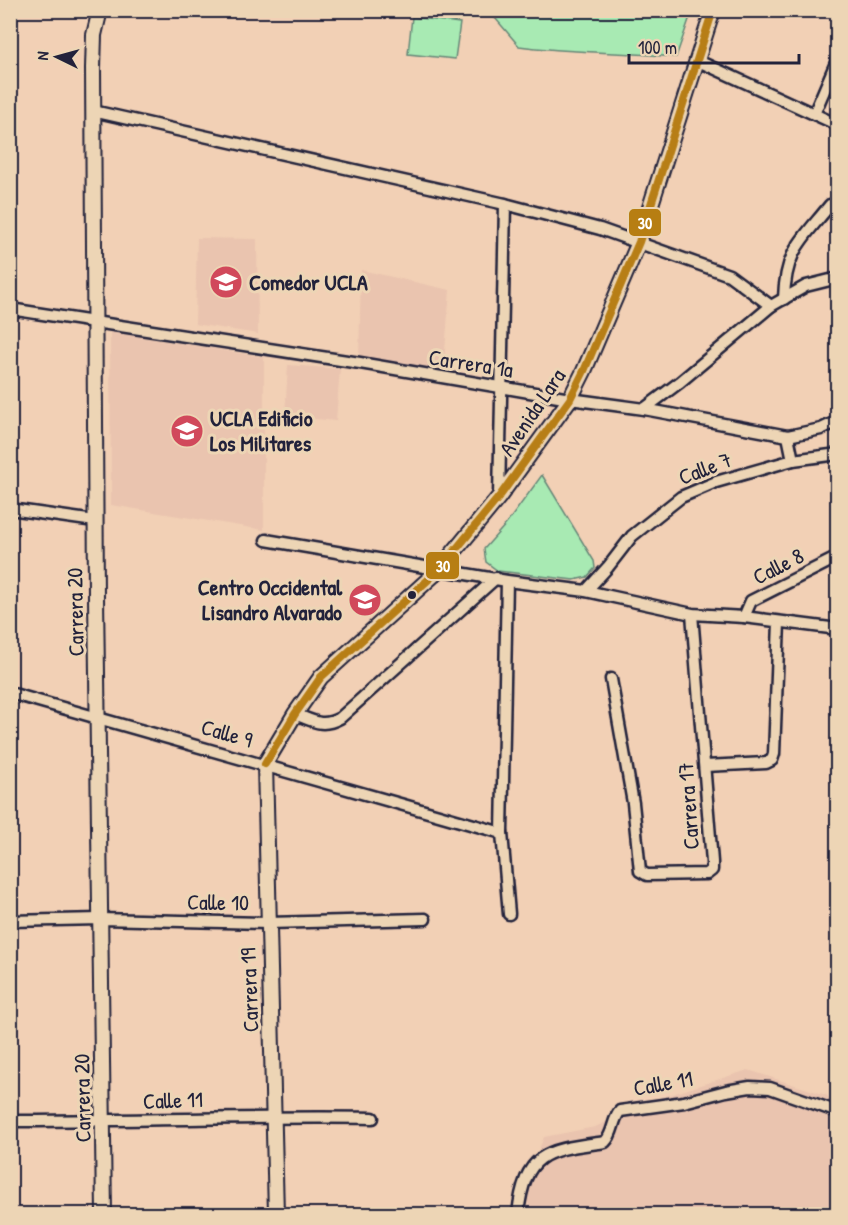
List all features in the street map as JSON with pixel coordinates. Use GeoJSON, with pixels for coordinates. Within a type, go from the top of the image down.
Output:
{"type":"FeatureCollection","features":[{"type":"Feature","properties":{"kind":"street","name":"Carrera 20"},"geometry":{"type":"LineString","coordinates":[[100,10],[94,35],[93,111],[95,520],[104,1215]]}},
{"type":"Feature","properties":{"kind":"street","name":"Avenida Lara"},"geometry":{"type":"LineString","coordinates":[[265,765],[295,714],[321,677],[438,570],[499,497],[570,399],[639,242],[713,10]]}},
{"type":"Feature","properties":{"kind":"street"},"geometry":{"type":"LineString","coordinates":[[814,114],[837,58]]}},
{"type":"Feature","properties":{"kind":"street"},"geometry":{"type":"LineString","coordinates":[[696,60],[837,125]]}},
{"type":"Feature","properties":{"kind":"street"},"geometry":{"type":"LineString","coordinates":[[93,111],[505,204],[600,229],[729,275],[771,306]]}},
{"type":"Feature","properties":{"kind":"street"},"geometry":{"type":"LineString","coordinates":[[499,497],[505,204]]}},
{"type":"Feature","properties":{"kind":"street"},"geometry":{"type":"LineString","coordinates":[[784,299],[784,278],[795,247],[831,205]]}},
{"type":"Feature","properties":{"kind":"street"},"geometry":{"type":"LineString","coordinates":[[644,409],[771,306],[806,286],[837,278]]}},
{"type":"Feature","properties":{"kind":"street","name":"Carrera 1a"},"geometry":{"type":"LineString","coordinates":[[10,309],[644,409]]}},
{"type":"Feature","properties":{"kind":"street","name":"Calle 7"},"geometry":{"type":"LineString","coordinates":[[644,409],[788,436]]}},
{"type":"Feature","properties":{"kind":"street"},"geometry":{"type":"LineString","coordinates":[[793,460],[788,436],[821,429],[837,421]]}},
{"type":"Feature","properties":{"kind":"street","name":"Calle 7"},"geometry":{"type":"LineString","coordinates":[[586,591],[632,536],[681,497],[716,482],[793,460],[837,454]]}},
{"type":"Feature","properties":{"kind":"street"},"geometry":{"type":"LineString","coordinates":[[10,509],[95,520]]}},
{"type":"Feature","properties":{"kind":"street"},"geometry":{"type":"LineString","coordinates":[[266,540],[438,570],[586,591],[692,614],[744,617],[837,629]]}},
{"type":"Feature","properties":{"kind":"street","name":"Calle 8"},"geometry":{"type":"LineString","coordinates":[[744,617],[751,601],[837,557]]}},
{"type":"Feature","properties":{"kind":"street"},"geometry":{"type":"LineString","coordinates":[[295,714],[319,723],[330,724],[340,718],[502,580]]}},
{"type":"Feature","properties":{"kind":"street"},"geometry":{"type":"LineString","coordinates":[[502,580],[502,833],[509,914]]}},
{"type":"Feature","properties":{"kind":"street","name":"Carrera 17"},"geometry":{"type":"LineString","coordinates":[[611,679],[632,794],[640,872],[646,875],[707,874],[712,870],[692,614]]}},
{"type":"Feature","properties":{"kind":"street"},"geometry":{"type":"LineString","coordinates":[[705,766],[766,763],[772,760],[779,622]]}},
{"type":"Feature","properties":{"kind":"street","name":"Calle 9"},"geometry":{"type":"LineString","coordinates":[[10,693],[502,833]]}},
{"type":"Feature","properties":{"kind":"street","name":"Carrera 19"},"geometry":{"type":"LineString","coordinates":[[265,765],[276,1215]]}},
{"type":"Feature","properties":{"kind":"street","name":"Calle 10"},"geometry":{"type":"LineString","coordinates":[[10,921],[268,923],[425,919]]}},
{"type":"Feature","properties":{"kind":"street","name":"Calle 11"},"geometry":{"type":"LineString","coordinates":[[518,1215],[522,1188],[539,1158],[554,1150],[606,1142],[620,1111],[684,1102],[726,1090],[750,1087],[770,1089],[837,1112]]}},
{"type":"Feature","properties":{"kind":"street","name":"Calle 11"},"geometry":{"type":"LineString","coordinates":[[10,1121],[274,1116],[373,1118]]}},
{"type":"Feature","properties":{"kind":"shaded area","name":"Comedor UCLA"},"geometry":{"type":"Polygon","coordinates":[[[197,238],[257,239],[258,334],[195,324],[197,238]]]}},
{"type":"Feature","properties":{"kind":"shaded area"},"geometry":{"type":"Polygon","coordinates":[[[361,270],[450,290],[443,375],[359,360],[361,270]]]}},
{"type":"Feature","properties":{"kind":"shaded area","name":"UCLA Edificio Los Militares"},"geometry":{"type":"Polygon","coordinates":[[[110,332],[264,357],[264,530],[111,505],[110,332]]]}},
{"type":"Feature","properties":{"kind":"shaded area"},"geometry":{"type":"Polygon","coordinates":[[[288,365],[340,369],[336,421],[285,416],[288,365]]]}},
{"type":"Feature","properties":{"kind":"shaded area"},"geometry":{"type":"Polygon","coordinates":[[[748,1070],[826,1095],[837,1104],[837,1214],[527,1214],[530,1171],[544,1137],[595,1127],[657,1099],[748,1070]]]}},
{"type":"Feature","properties":{"kind":"green space"},"geometry":{"type":"Polygon","coordinates":[[[485,11],[692,11],[676,57],[519,46],[496,19],[485,11]]]}},
{"type":"Feature","properties":{"kind":"green space"},"geometry":{"type":"Polygon","coordinates":[[[412,17],[460,23],[455,59],[408,54],[412,17]]]}},
{"type":"Feature","properties":{"kind":"green space"},"geometry":{"type":"Polygon","coordinates":[[[542,475],[594,561],[595,568],[587,577],[574,580],[498,571],[486,562],[484,549],[507,523],[542,475]]]}},
{"type":"Feature","properties":{"kind":"transit line","name":"30"},"geometry":{"type":"LineString","coordinates":[[265,764],[295,714],[321,677],[439,570],[499,497],[570,399],[639,242],[713,10]]}},
{"type":"Feature","properties":{"kind":"place","name":"Comedor UCLA"},"geometry":{"type":"Point","coordinates":[226,282]}},
{"type":"Feature","properties":{"kind":"place","name":"UCLA Edificio Los Militares"},"geometry":{"type":"Point","coordinates":[187,431]}},
{"type":"Feature","properties":{"kind":"place","name":"Centro Occidental Lisandro Alvarado"},"geometry":{"type":"Point","coordinates":[365,600]}}]}
